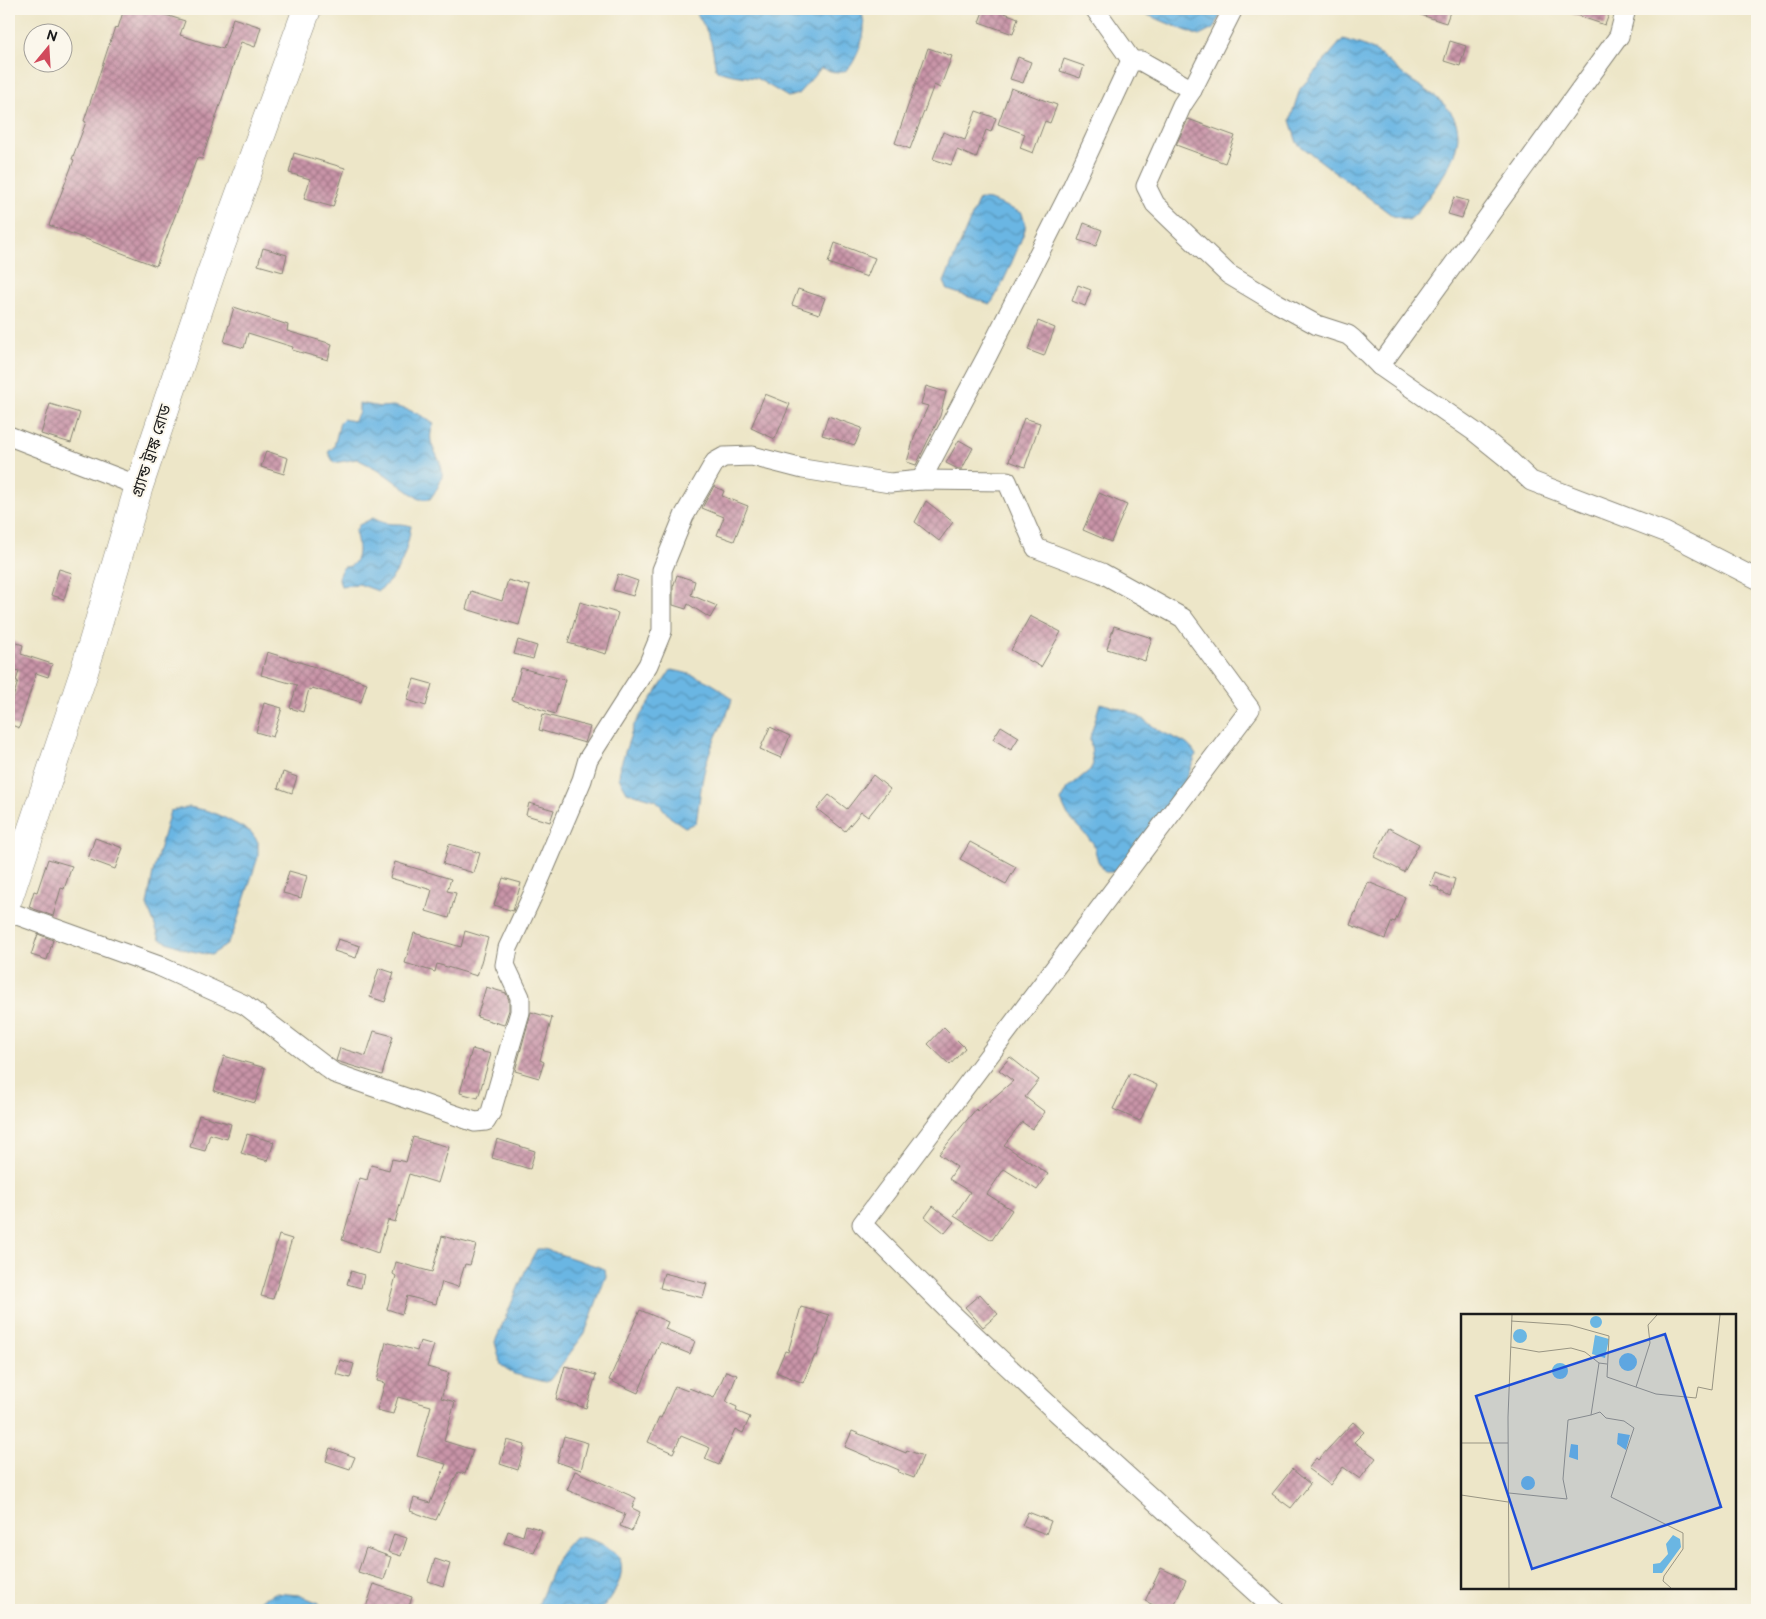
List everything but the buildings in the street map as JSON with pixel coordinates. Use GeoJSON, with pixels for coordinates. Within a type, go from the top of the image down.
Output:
{"type":"FeatureCollection","features":[{"type":"Feature","properties":{"kind":"highway","name":"গ্র্যান্ড ট্রাঙ্ক রোড"},"geometry":{"type":"LineString","coordinates":[[9,897],[84,672],[140,486],[211,273],[307,9]]}},
{"type":"Feature","properties":{"kind":"street"},"geometry":{"type":"LineString","coordinates":[[1096,9],[1132,61]]}},
{"type":"Feature","properties":{"kind":"street"},"geometry":{"type":"LineString","coordinates":[[1234,9],[1192,90],[1182,105],[1148,181],[1146,186],[1155,204],[1228,274],[1317,325],[1353,338],[1380,366],[1475,432],[1531,480],[1665,532],[1757,579]]}},
{"type":"Feature","properties":{"kind":"street"},"geometry":{"type":"LineString","coordinates":[[1380,366],[1619,36],[1626,9]]}},
{"type":"Feature","properties":{"kind":"street"},"geometry":{"type":"LineString","coordinates":[[1132,61],[1141,61],[1192,90]]}},
{"type":"Feature","properties":{"kind":"street"},"geometry":{"type":"LineString","coordinates":[[920,480],[988,356],[1069,194],[1132,61]]}},
{"type":"Feature","properties":{"kind":"street"},"geometry":{"type":"LineString","coordinates":[[9,436],[140,486]]}},
{"type":"Feature","properties":{"kind":"street"},"geometry":{"type":"LineString","coordinates":[[9,912],[159,966],[245,1005],[334,1073],[475,1122],[486,1120],[491,1112],[520,1012],[520,997],[505,965],[508,948],[536,890],[582,780],[588,759],[648,665],[662,631],[662,570],[684,516],[715,462],[724,457],[752,456],[803,469],[890,484],[920,480],[1007,481],[1036,548],[1102,572],[1183,618],[1250,709],[862,1224],[952,1314],[1051,1407],[1276,1610]]}},
{"type":"Feature","properties":{"kind":"water"},"geometry":{"type":"Polygon","coordinates":[[[694,9],[860,9],[864,20],[864,32],[856,56],[848,69],[838,72],[821,68],[798,94],[788,97],[756,78],[717,71],[709,36],[694,9]]]}},
{"type":"Feature","properties":{"kind":"water"},"geometry":{"type":"Polygon","coordinates":[[[1133,9],[1224,9],[1213,29],[1199,36],[1133,9]]]}},
{"type":"Feature","properties":{"kind":"water"},"geometry":{"type":"Polygon","coordinates":[[[1343,39],[1379,54],[1403,75],[1440,100],[1456,122],[1458,135],[1456,149],[1450,163],[1416,214],[1409,220],[1393,216],[1297,143],[1290,120],[1300,89],[1343,39]]]}},
{"type":"Feature","properties":{"kind":"water"},"geometry":{"type":"Polygon","coordinates":[[[979,199],[990,200],[1022,213],[1025,225],[1023,235],[1009,269],[990,304],[948,290],[944,282],[979,199]]]}},
{"type":"Feature","properties":{"kind":"water"},"geometry":{"type":"Polygon","coordinates":[[[359,403],[380,407],[393,406],[409,410],[434,424],[431,431],[431,443],[442,470],[442,478],[430,499],[419,499],[379,470],[357,459],[334,463],[328,452],[334,447],[340,422],[343,419],[353,421],[359,413],[359,403]]]}},
{"type":"Feature","properties":{"kind":"water"},"geometry":{"type":"Polygon","coordinates":[[[373,518],[384,523],[411,526],[405,554],[392,578],[378,591],[359,584],[341,586],[339,578],[341,571],[344,567],[354,563],[358,554],[355,532],[359,525],[373,518]]]}},
{"type":"Feature","properties":{"kind":"water"},"geometry":{"type":"Polygon","coordinates":[[[671,670],[704,680],[719,688],[732,699],[706,765],[696,823],[685,827],[670,817],[656,800],[627,792],[619,778],[620,767],[634,725],[671,670]]]}},
{"type":"Feature","properties":{"kind":"water"},"geometry":{"type":"Polygon","coordinates":[[[1100,703],[1136,715],[1186,744],[1196,755],[1186,780],[1123,867],[1115,872],[1105,872],[1098,861],[1093,843],[1068,816],[1061,801],[1068,788],[1090,770],[1093,764],[1090,738],[1100,703]]]}},
{"type":"Feature","properties":{"kind":"water"},"geometry":{"type":"Polygon","coordinates":[[[189,807],[209,811],[227,819],[251,832],[258,842],[258,857],[233,934],[225,946],[211,955],[187,950],[160,939],[147,905],[153,872],[170,811],[189,807]]]}},
{"type":"Feature","properties":{"kind":"water"},"geometry":{"type":"Polygon","coordinates":[[[537,1249],[544,1249],[605,1269],[606,1276],[585,1333],[550,1380],[546,1382],[514,1374],[501,1365],[495,1342],[526,1269],[537,1249]]]}},
{"type":"Feature","properties":{"kind":"water"},"geometry":{"type":"Polygon","coordinates":[[[574,1537],[597,1542],[617,1555],[622,1568],[618,1584],[610,1600],[600,1610],[536,1610],[560,1553],[574,1537]]]}},
{"type":"Feature","properties":{"kind":"water"},"geometry":{"type":"Polygon","coordinates":[[[275,1593],[299,1595],[319,1603],[322,1610],[255,1610],[260,1600],[275,1593]]]}}]}
